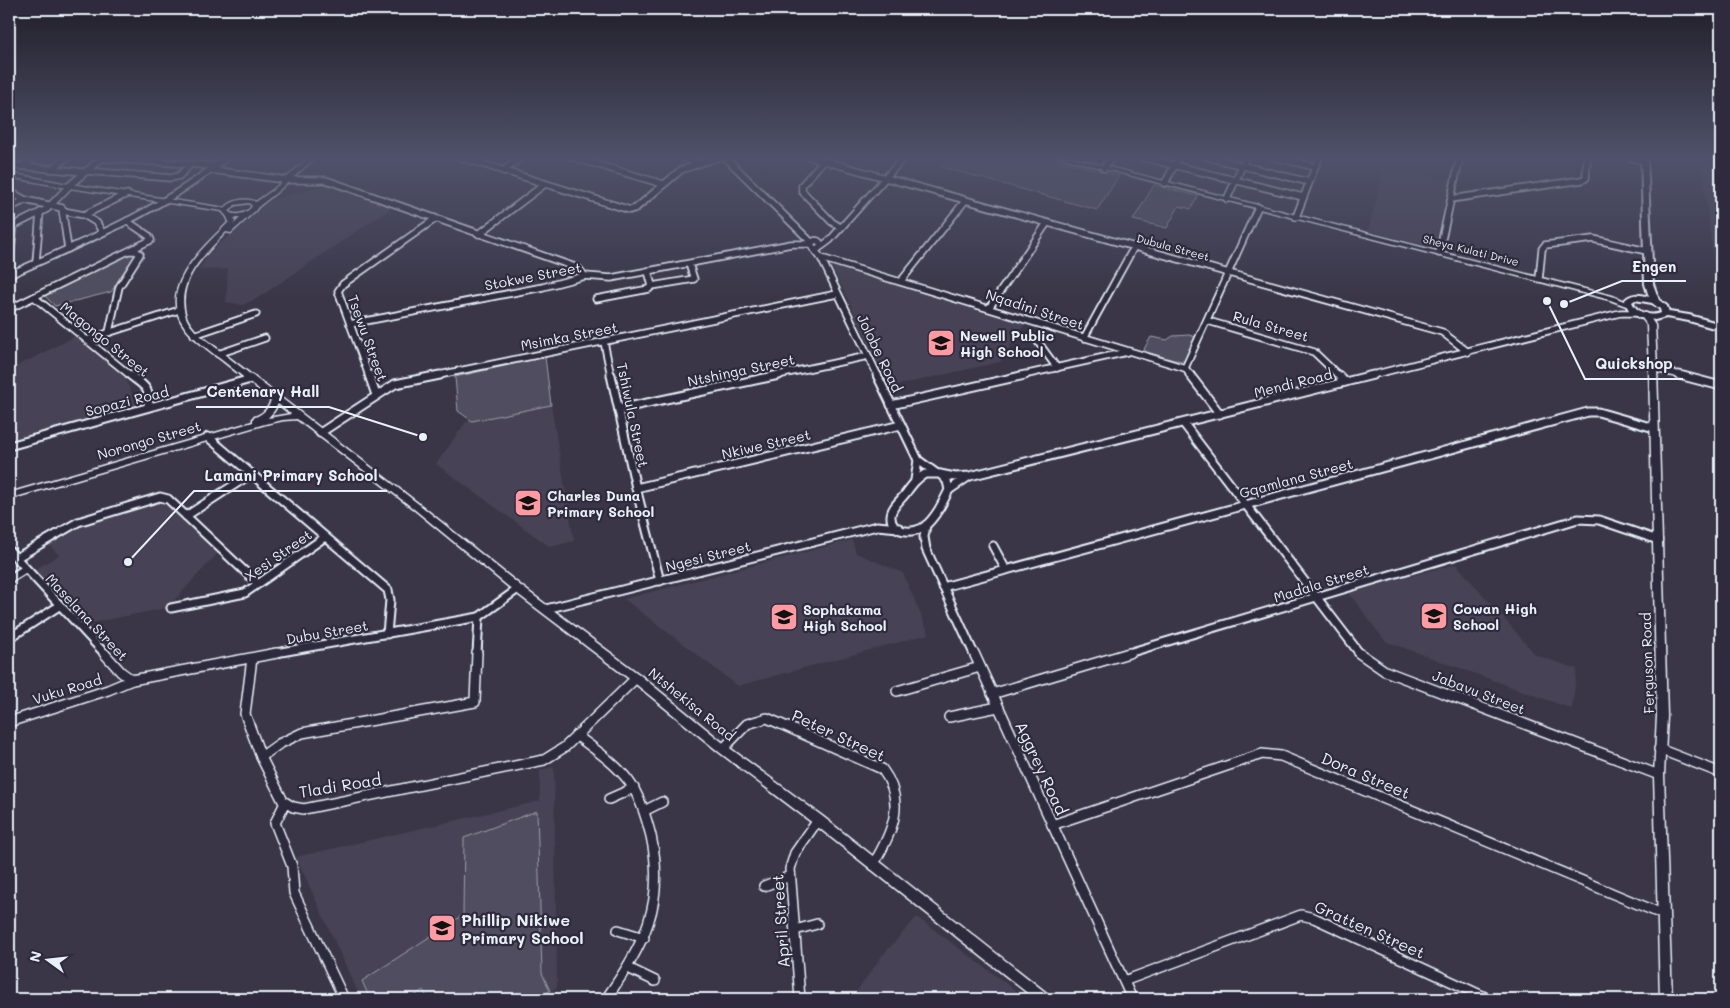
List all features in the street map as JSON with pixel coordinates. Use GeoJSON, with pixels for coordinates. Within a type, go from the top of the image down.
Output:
{"type":"FeatureCollection","features":[{"type":"Feature","properties":{"kind":"main road"},"geometry":{"type":"LineString","coordinates":[[1645,204],[1650,288],[1658,303],[1665,310],[1657,319]]}},
{"type":"Feature","properties":{"kind":"main road"},"geometry":{"type":"LineString","coordinates":[[1650,288],[1641,297],[1629,303],[1641,314],[1657,319],[1689,318]]}},
{"type":"Feature","properties":{"kind":"main road"},"geometry":{"type":"LineString","coordinates":[[1641,297],[1689,318],[1721,326]]}},
{"type":"Feature","properties":{"kind":"street"},"geometry":{"type":"LineString","coordinates":[[46,204],[60,207],[63,211],[68,248]]}},
{"type":"Feature","properties":{"kind":"street"},"geometry":{"type":"LineString","coordinates":[[84,215],[107,204]]}},
{"type":"Feature","properties":{"kind":"street"},"geometry":{"type":"LineString","coordinates":[[9,275],[161,204]]}},
{"type":"Feature","properties":{"kind":"street"},"geometry":{"type":"LineString","coordinates":[[200,204],[228,208],[235,204]]}},
{"type":"Feature","properties":{"kind":"street"},"geometry":{"type":"LineString","coordinates":[[201,254],[250,212],[253,204]]}},
{"type":"Feature","properties":{"kind":"street"},"geometry":{"type":"LineString","coordinates":[[395,204],[578,268],[585,276]]}},
{"type":"Feature","properties":{"kind":"street"},"geometry":{"type":"LineString","coordinates":[[479,234],[519,204]]}},
{"type":"Feature","properties":{"kind":"street"},"geometry":{"type":"LineString","coordinates":[[611,204],[630,210],[640,204]]}},
{"type":"Feature","properties":{"kind":"street","name":"Jolobe Road"},"geometry":{"type":"LineString","coordinates":[[774,204],[816,244],[837,294],[918,460],[938,474]]}},
{"type":"Feature","properties":{"kind":"street"},"geometry":{"type":"LineString","coordinates":[[815,204],[840,228]]}},
{"type":"Feature","properties":{"kind":"street"},"geometry":{"type":"LineString","coordinates":[[816,244],[834,234],[862,204]]}},
{"type":"Feature","properties":{"kind":"street"},"geometry":{"type":"LineString","coordinates":[[901,281],[962,204]]}},
{"type":"Feature","properties":{"kind":"street","name":"Dubula Street"},"geometry":{"type":"LineString","coordinates":[[979,204],[1442,332],[1468,352]]}},
{"type":"Feature","properties":{"kind":"street","name":"Sheya Kulati Drive"},"geometry":{"type":"LineString","coordinates":[[1247,204],[1629,303]]}},
{"type":"Feature","properties":{"kind":"street"},"geometry":{"type":"LineString","coordinates":[[1296,217],[1301,204]]}},
{"type":"Feature","properties":{"kind":"street"},"geometry":{"type":"LineString","coordinates":[[1439,254],[1450,204]]}},
{"type":"Feature","properties":{"kind":"street"},"geometry":{"type":"LineString","coordinates":[[9,265],[12,227],[40,213],[51,205]]}},
{"type":"Feature","properties":{"kind":"street"},"geometry":{"type":"LineString","coordinates":[[1220,414],[1186,368],[1258,207]]}},
{"type":"Feature","properties":{"kind":"street"},"geometry":{"type":"LineString","coordinates":[[228,208],[226,214],[230,216],[232,222],[201,254],[191,267],[183,283],[179,299],[179,310],[184,324],[194,335],[320,434]]}},
{"type":"Feature","properties":{"kind":"street"},"geometry":{"type":"LineString","coordinates":[[63,211],[84,215],[97,223],[102,232]]}},
{"type":"Feature","properties":{"kind":"street"},"geometry":{"type":"LineString","coordinates":[[230,216],[238,217],[250,212]]}},
{"type":"Feature","properties":{"kind":"street"},"geometry":{"type":"LineString","coordinates":[[36,262],[40,213]]}},
{"type":"Feature","properties":{"kind":"street","name":"Tsewu Street"},"geometry":{"type":"LineString","coordinates":[[376,395],[338,291],[340,286],[435,218]]}},
{"type":"Feature","properties":{"kind":"street"},"geometry":{"type":"LineString","coordinates":[[9,309],[151,240],[149,236],[127,221]]}},
{"type":"Feature","properties":{"kind":"street"},"geometry":{"type":"LineString","coordinates":[[989,308],[1047,223]]}},
{"type":"Feature","properties":{"kind":"street"},"geometry":{"type":"LineString","coordinates":[[1539,279],[1542,249],[1545,245],[1593,239],[1647,251]]}},
{"type":"Feature","properties":{"kind":"street","name":"Stokwe Street"},"geometry":{"type":"LineString","coordinates":[[350,324],[562,283],[585,276],[604,278],[648,272],[791,244],[816,244]]}},
{"type":"Feature","properties":{"kind":"street"},"geometry":{"type":"LineString","coordinates":[[1084,338],[1134,247]]}},
{"type":"Feature","properties":{"kind":"street"},"geometry":{"type":"LineString","coordinates":[[109,332],[117,292],[124,277],[140,254],[136,251],[128,251]]}},
{"type":"Feature","properties":{"kind":"street","name":"Nqadini Street"},"geometry":{"type":"LineString","coordinates":[[820,257],[1186,368]]}},
{"type":"Feature","properties":{"kind":"street"},"geometry":{"type":"LineString","coordinates":[[596,299],[652,286],[693,280],[689,264]]}},
{"type":"Feature","properties":{"kind":"street"},"geometry":{"type":"LineString","coordinates":[[648,272],[652,286]]}},
{"type":"Feature","properties":{"kind":"street","name":"Msimka Street"},"geometry":{"type":"LineString","coordinates":[[320,434],[376,395],[396,384],[837,294]]}},
{"type":"Feature","properties":{"kind":"street","name":"Magongo Street"},"geometry":{"type":"LineString","coordinates":[[34,297],[147,389],[148,407]]}},
{"type":"Feature","properties":{"kind":"street"},"geometry":{"type":"LineString","coordinates":[[1623,313],[1629,303]]}},
{"type":"Feature","properties":{"kind":"street"},"geometry":{"type":"LineString","coordinates":[[86,340],[179,310]]}},
{"type":"Feature","properties":{"kind":"street","name":"Mendi Road"},"geometry":{"type":"LineString","coordinates":[[938,474],[955,477],[970,476],[1623,313],[1641,314]]}},
{"type":"Feature","properties":{"kind":"street"},"geometry":{"type":"LineString","coordinates":[[194,335],[256,314]]}},
{"type":"Feature","properties":{"kind":"street","name":"Ferguson Road"},"geometry":{"type":"LineString","coordinates":[[1657,319],[1653,368],[1662,716],[1659,775],[1666,999]]}},
{"type":"Feature","properties":{"kind":"street","name":"Rula Street"},"geometry":{"type":"LineString","coordinates":[[1208,321],[1314,352],[1345,382]]}},
{"type":"Feature","properties":{"kind":"street"},"geometry":{"type":"LineString","coordinates":[[218,354],[265,338]]}},
{"type":"Feature","properties":{"kind":"street","name":"Tshiwula Street"},"geometry":{"type":"LineString","coordinates":[[604,342],[636,488],[660,582]]}},
{"type":"Feature","properties":{"kind":"street"},"geometry":{"type":"LineString","coordinates":[[1038,342],[1057,368]]}},
{"type":"Feature","properties":{"kind":"street"},"geometry":{"type":"LineString","coordinates":[[891,405],[1130,352]]}},
{"type":"Feature","properties":{"kind":"street","name":"Ntshinga Street"},"geometry":{"type":"LineString","coordinates":[[619,409],[868,356]]}},
{"type":"Feature","properties":{"kind":"street"},"geometry":{"type":"LineString","coordinates":[[1653,368],[1721,386]]}},
{"type":"Feature","properties":{"kind":"street","name":"Sopazi Road"},"geometry":{"type":"LineString","coordinates":[[9,446],[148,407],[191,398],[251,379]]}},
{"type":"Feature","properties":{"kind":"street"},"geometry":{"type":"LineString","coordinates":[[261,418],[273,408],[275,399]]}},
{"type":"Feature","properties":{"kind":"street","name":"Norongo Street"},"geometry":{"type":"LineString","coordinates":[[9,491],[261,418],[288,408]]}},
{"type":"Feature","properties":{"kind":"street","name":"Gqamlana Street"},"geometry":{"type":"LineString","coordinates":[[944,587],[1588,412],[1598,412],[1654,428]]}},
{"type":"Feature","properties":{"kind":"street","name":"Norongo Street"},"geometry":{"type":"LineString","coordinates":[[9,496],[208,437],[279,418],[299,416]]}},
{"type":"Feature","properties":{"kind":"street","name":"Jabavu Street"},"geometry":{"type":"LineString","coordinates":[[1184,424],[1353,648],[1365,659],[1385,671],[1659,775]]}},
{"type":"Feature","properties":{"kind":"street","name":"Nkiwe Street"},"geometry":{"type":"LineString","coordinates":[[636,488],[901,425]]}},
{"type":"Feature","properties":{"kind":"street","name":"Ntshekisa Road"},"geometry":{"type":"LineString","coordinates":[[320,434],[818,820],[1044,999]]}},
{"type":"Feature","properties":{"kind":"street"},"geometry":{"type":"LineString","coordinates":[[208,437],[354,560],[389,592],[387,634]]}},
{"type":"Feature","properties":{"kind":"street"},"geometry":{"type":"LineString","coordinates":[[899,528],[893,523],[892,515],[915,480],[918,473],[918,460]]}},
{"type":"Feature","properties":{"kind":"street"},"geometry":{"type":"LineString","coordinates":[[186,516],[252,474]]}},
{"type":"Feature","properties":{"kind":"street"},"geometry":{"type":"LineString","coordinates":[[908,532],[914,532],[926,525],[949,490],[948,481],[938,474],[925,474],[915,480]]}},
{"type":"Feature","properties":{"kind":"street","name":"Mendi Road"},"geometry":{"type":"LineString","coordinates":[[949,490],[970,476]]}},
{"type":"Feature","properties":{"kind":"street"},"geometry":{"type":"LineString","coordinates":[[16,558],[80,521],[155,498],[168,499],[257,583]]}},
{"type":"Feature","properties":{"kind":"street","name":"Ngesi Street"},"geometry":{"type":"LineString","coordinates":[[877,526],[892,515]]}},
{"type":"Feature","properties":{"kind":"street","name":"Madala Street"},"geometry":{"type":"LineString","coordinates":[[992,694],[1578,519],[1599,520],[1658,540]]}},
{"type":"Feature","properties":{"kind":"street","name":"Aggrey Road"},"geometry":{"type":"LineString","coordinates":[[926,525],[924,537],[926,549],[1132,999]]}},
{"type":"Feature","properties":{"kind":"street","name":"Ngesi Street"},"geometry":{"type":"LineString","coordinates":[[546,609],[660,582],[877,526],[899,528],[908,532]]}},
{"type":"Feature","properties":{"kind":"street","name":"Aggrey Road"},"geometry":{"type":"LineString","coordinates":[[908,532],[926,549]]}},
{"type":"Feature","properties":{"kind":"street","name":"Xesi Street"},"geometry":{"type":"LineString","coordinates":[[171,608],[245,593],[325,537]]}},
{"type":"Feature","properties":{"kind":"street"},"geometry":{"type":"LineString","coordinates":[[993,546],[1006,570]]}},
{"type":"Feature","properties":{"kind":"street","name":"Maselana Street"},"geometry":{"type":"LineString","coordinates":[[9,550],[121,672],[132,680]]}},
{"type":"Feature","properties":{"kind":"street"},"geometry":{"type":"LineString","coordinates":[[9,579],[25,569]]}},
{"type":"Feature","properties":{"kind":"street","name":"Dubu Street"},"geometry":{"type":"LineString","coordinates":[[132,680],[167,672],[479,617],[518,588]]}},
{"type":"Feature","properties":{"kind":"street"},"geometry":{"type":"LineString","coordinates":[[9,638],[59,606]]}},
{"type":"Feature","properties":{"kind":"street"},"geometry":{"type":"LineString","coordinates":[[261,757],[279,744],[302,733],[475,702],[479,617]]}},
{"type":"Feature","properties":{"kind":"street","name":"Tladi Road"},"geometry":{"type":"LineString","coordinates":[[252,658],[245,714],[261,757],[285,804],[293,807],[309,808],[540,761],[559,751],[636,678]]}},
{"type":"Feature","properties":{"kind":"street"},"geometry":{"type":"LineString","coordinates":[[897,691],[980,667]]}},
{"type":"Feature","properties":{"kind":"street","name":"Vuku Road"},"geometry":{"type":"LineString","coordinates":[[9,722],[108,690],[132,680]]}},
{"type":"Feature","properties":{"kind":"street"},"geometry":{"type":"LineString","coordinates":[[949,717],[998,707]]}},
{"type":"Feature","properties":{"kind":"street","name":"Peter Street"},"geometry":{"type":"LineString","coordinates":[[723,748],[747,723],[767,718],[882,769],[892,780],[897,798],[890,835],[873,865]]}},
{"type":"Feature","properties":{"kind":"street"},"geometry":{"type":"LineString","coordinates":[[576,735],[616,768],[634,788],[644,811],[653,841],[658,871],[655,899],[644,938],[628,968],[606,999]]}},
{"type":"Feature","properties":{"kind":"street"},"geometry":{"type":"LineString","coordinates":[[1659,749],[1721,773]]}},
{"type":"Feature","properties":{"kind":"street","name":"Dora Street"},"geometry":{"type":"LineString","coordinates":[[1052,824],[1262,754],[1271,754],[1288,759],[1662,914]]}},
{"type":"Feature","properties":{"kind":"street"},"geometry":{"type":"LineString","coordinates":[[609,799],[634,788]]}},
{"type":"Feature","properties":{"kind":"street"},"geometry":{"type":"LineString","coordinates":[[644,811],[662,802]]}},
{"type":"Feature","properties":{"kind":"street"},"geometry":{"type":"LineString","coordinates":[[285,804],[276,816],[275,823],[292,866],[294,893],[344,999]]}},
{"type":"Feature","properties":{"kind":"street","name":"April Street"},"geometry":{"type":"LineString","coordinates":[[800,999],[790,876],[795,853],[818,820]]}},
{"type":"Feature","properties":{"kind":"street"},"geometry":{"type":"LineString","coordinates":[[764,886],[790,876]]}},
{"type":"Feature","properties":{"kind":"street","name":"Gratten Street"},"geometry":{"type":"LineString","coordinates":[[1124,981],[1301,915],[1314,918],[1489,999]]}},
{"type":"Feature","properties":{"kind":"street"},"geometry":{"type":"LineString","coordinates":[[795,930],[817,924]]}},
{"type":"Feature","properties":{"kind":"street"},"geometry":{"type":"LineString","coordinates":[[618,930],[644,938]]}},
{"type":"Feature","properties":{"kind":"street"},"geometry":{"type":"LineString","coordinates":[[628,968],[655,981]]}},
{"type":"Feature","properties":{"kind":"shaded area"},"geometry":{"type":"Polygon","coordinates":[[[265,204],[388,204],[394,206],[258,298],[243,305],[226,302],[228,269],[199,270],[208,255],[265,204]]]}},
{"type":"Feature","properties":{"kind":"shaded area"},"geometry":{"type":"Polygon","coordinates":[[[1075,204],[1101,204],[1097,210],[1075,204]]]}},
{"type":"Feature","properties":{"kind":"shaded area"},"geometry":{"type":"Polygon","coordinates":[[[1143,204],[1194,204],[1191,209],[1179,206],[1167,228],[1133,220],[1143,204]]]}},
{"type":"Feature","properties":{"kind":"shaded area"},"geometry":{"type":"Polygon","coordinates":[[[1375,204],[1444,204],[1434,248],[1368,231],[1375,204]]]}},
{"type":"Feature","properties":{"kind":"shaded area"},"geometry":{"type":"Polygon","coordinates":[[[1707,204],[1721,204],[1721,277],[1715,276],[1707,204]]]}},
{"type":"Feature","properties":{"kind":"shaded area"},"geometry":{"type":"Polygon","coordinates":[[[131,253],[136,256],[111,292],[55,306],[44,295],[55,292],[53,290],[131,253]]]}},
{"type":"Feature","properties":{"kind":"shaded area","name":"Newell Public High School"},"geometry":{"type":"Polygon","coordinates":[[[830,262],[1025,324],[1000,362],[890,387],[830,262]]]}},
{"type":"Feature","properties":{"kind":"shaded area"},"geometry":{"type":"Polygon","coordinates":[[[1189,335],[1196,337],[1185,361],[1174,360],[1147,352],[1144,349],[1151,337],[1167,340],[1173,336],[1189,335]]]}},
{"type":"Feature","properties":{"kind":"shaded area"},"geometry":{"type":"Polygon","coordinates":[[[76,336],[123,374],[137,405],[9,442],[9,370],[76,336]]]}},
{"type":"Feature","properties":{"kind":"shaded area"},"geometry":{"type":"Polygon","coordinates":[[[545,357],[551,405],[472,421],[458,411],[455,377],[545,357]]]}},
{"type":"Feature","properties":{"kind":"shaded area","name":"Charles Duna Primary School"},"geometry":{"type":"Polygon","coordinates":[[[551,405],[574,541],[550,547],[436,464],[466,422],[551,405]]]}},
{"type":"Feature","properties":{"kind":"shaded area"},"geometry":{"type":"Polygon","coordinates":[[[153,501],[161,501],[169,505],[219,552],[167,608],[85,624],[34,570],[59,555],[47,543],[82,523],[153,501]]]}},
{"type":"Feature","properties":{"kind":"shaded area","name":"Sophakama High School"},"geometry":{"type":"Polygon","coordinates":[[[852,540],[856,553],[903,573],[929,634],[738,686],[624,599],[852,540]]]}},
{"type":"Feature","properties":{"kind":"shaded area","name":"Cowan High School"},"geometry":{"type":"Polygon","coordinates":[[[1456,564],[1536,655],[1577,669],[1572,709],[1385,641],[1348,592],[1456,564]]]}},
{"type":"Feature","properties":{"kind":"shaded area","name":"Phillip Nikiwe Primary School"},"geometry":{"type":"Polygon","coordinates":[[[554,767],[557,987],[542,999],[361,999],[296,857],[540,801],[540,770],[554,767]]]}},
{"type":"Feature","properties":{"kind":"shaded area"},"geometry":{"type":"Polygon","coordinates":[[[537,811],[542,973],[550,991],[536,999],[428,999],[423,990],[410,999],[370,999],[362,981],[463,915],[464,838],[537,811]]]}},
{"type":"Feature","properties":{"kind":"shaded area"},"geometry":{"type":"Polygon","coordinates":[[[917,917],[1027,999],[851,999],[882,956],[917,917]]]}},
{"type":"Feature","properties":{"kind":"place","name":"Quickshop"},"geometry":{"type":"Point","coordinates":[1547,301]}},
{"type":"Feature","properties":{"kind":"place","name":"Engen"},"geometry":{"type":"Point","coordinates":[1564,304]}},
{"type":"Feature","properties":{"kind":"place","name":"Newell Public High School"},"geometry":{"type":"Point","coordinates":[941,343]}},
{"type":"Feature","properties":{"kind":"place","name":"Centenary Hall"},"geometry":{"type":"Point","coordinates":[423,437]}},
{"type":"Feature","properties":{"kind":"place","name":"Charles Duna Primary School"},"geometry":{"type":"Point","coordinates":[528,503]}},
{"type":"Feature","properties":{"kind":"place","name":"Lamani Primary School"},"geometry":{"type":"Point","coordinates":[128,562]}},
{"type":"Feature","properties":{"kind":"place","name":"Cowan High School"},"geometry":{"type":"Point","coordinates":[1434,616]}},
{"type":"Feature","properties":{"kind":"place","name":"Sophakama High School"},"geometry":{"type":"Point","coordinates":[784,617]}},
{"type":"Feature","properties":{"kind":"place","name":"Phillip Nikiwe Primary School"},"geometry":{"type":"Point","coordinates":[442,928]}}]}
